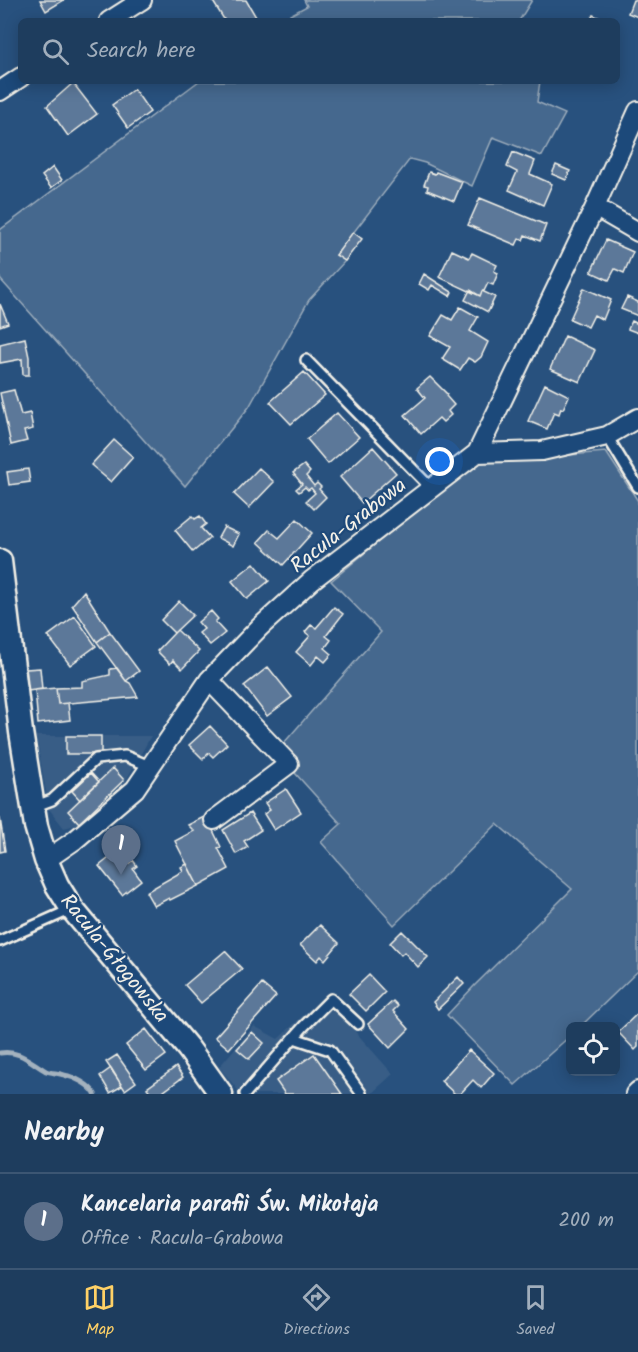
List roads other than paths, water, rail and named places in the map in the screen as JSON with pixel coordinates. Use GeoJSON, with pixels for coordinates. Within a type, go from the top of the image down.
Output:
{"type":"FeatureCollection","features":[{"type":"Feature","properties":{"kind":"street"},"geometry":{"type":"LineString","coordinates":[[114,18],[142,0]]}},
{"type":"Feature","properties":{"kind":"street"},"geometry":{"type":"LineString","coordinates":[[0,91],[18,79]]}},
{"type":"Feature","properties":{"kind":"street","name":"Racula-Grabowa"},"geometry":{"type":"LineString","coordinates":[[46,860],[75,840],[135,789],[209,680],[260,627],[312,580],[477,453],[595,207],[638,111]]}},
{"type":"Feature","properties":{"kind":"street"},"geometry":{"type":"LineString","coordinates":[[595,207],[638,231]]}},
{"type":"Feature","properties":{"kind":"street"},"geometry":{"type":"LineString","coordinates":[[477,453],[542,451],[607,436],[638,418]]}},
{"type":"Feature","properties":{"kind":"street","name":"Racula-Głogowska"},"geometry":{"type":"LineString","coordinates":[[0,561],[22,742],[33,807],[46,860],[57,885],[72,909],[188,1048],[221,1094]]}},
{"type":"Feature","properties":{"kind":"street"},"geometry":{"type":"LineString","coordinates":[[209,680],[289,764],[214,820]]}},
{"type":"Feature","properties":{"kind":"lane"},"geometry":{"type":"LineString","coordinates":[[306,360],[431,488]]}},
{"type":"Feature","properties":{"kind":"lane"},"geometry":{"type":"LineString","coordinates":[[607,436],[638,487]]}},
{"type":"Feature","properties":{"kind":"lane"},"geometry":{"type":"LineString","coordinates":[[33,807],[52,800],[96,759],[124,756],[152,766]]}},
{"type":"Feature","properties":{"kind":"lane"},"geometry":{"type":"LineString","coordinates":[[0,941],[72,909]]}},
{"type":"Feature","properties":{"kind":"lane"},"geometry":{"type":"LineString","coordinates":[[245,1094],[331,999],[358,1024]]}},
{"type":"Feature","properties":{"kind":"lane"},"geometry":{"type":"LineString","coordinates":[[294,1038],[330,1050],[361,1093]]}},
{"type":"Feature","properties":{"kind":"waterway"},"geometry":{"type":"LineString","coordinates":[[0,1053],[20,1055],[46,1071],[73,1078],[86,1085],[95,1094]]}},
{"type":"Feature","properties":{"kind":"place","name":"Kancelaria parafii Św. Mikołaja"},"geometry":{"type":"Point","coordinates":[121,875]}}]}
